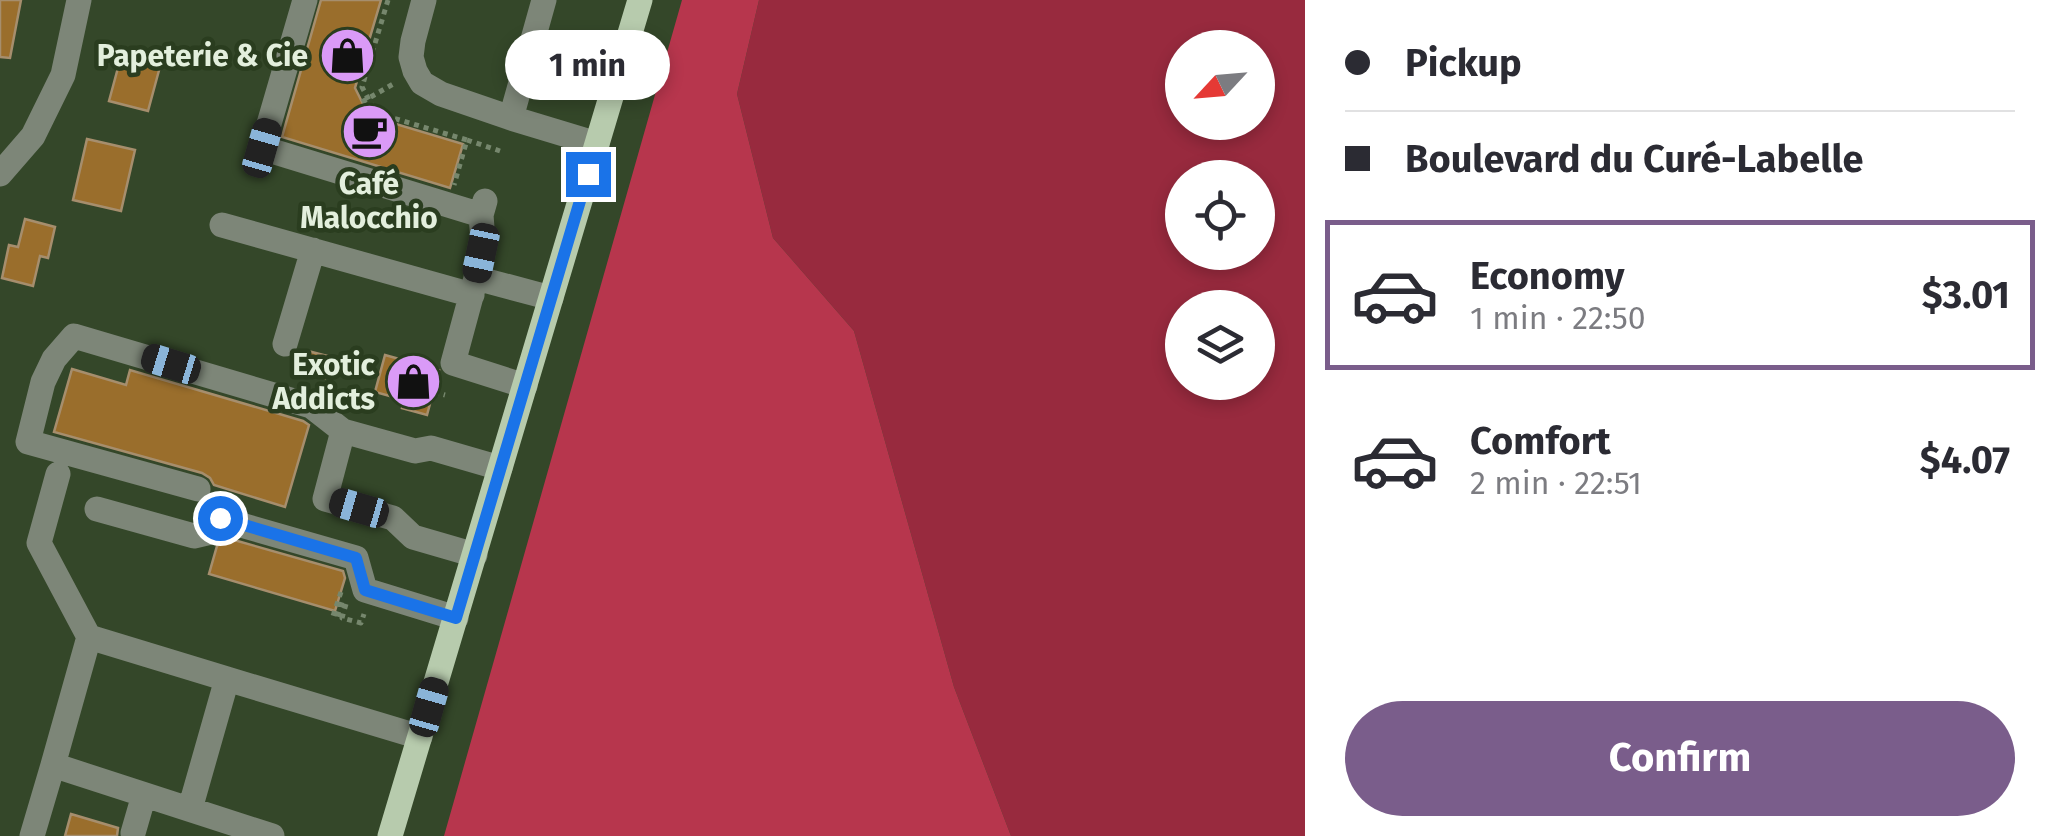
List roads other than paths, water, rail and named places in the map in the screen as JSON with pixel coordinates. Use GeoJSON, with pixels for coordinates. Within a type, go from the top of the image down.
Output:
{"type":"FeatureCollection","features":[{"type":"Feature","properties":{"kind":"main road"},"geometry":{"type":"LineString","coordinates":[[390,836],[640,0]]}},
{"type":"Feature","properties":{"kind":"street"},"geometry":{"type":"LineString","coordinates":[[0,174],[33,136],[63,75],[79,0]]}},
{"type":"Feature","properties":{"kind":"street"},"geometry":{"type":"LineString","coordinates":[[305,0],[262,148],[483,208],[483,241],[453,363],[526,386]]}},
{"type":"Feature","properties":{"kind":"street"},"geometry":{"type":"LineString","coordinates":[[424,0],[411,50],[412,64],[418,77],[434,92],[597,144]]}},
{"type":"Feature","properties":{"kind":"street"},"geometry":{"type":"LineString","coordinates":[[510,118],[544,0]]}},
{"type":"Feature","properties":{"kind":"street"},"geometry":{"type":"LineString","coordinates":[[222,225],[474,286],[552,298]]}},
{"type":"Feature","properties":{"kind":"street"},"geometry":{"type":"LineString","coordinates":[[285,344],[313,250]]}},
{"type":"Feature","properties":{"kind":"street"},"geometry":{"type":"LineString","coordinates":[[198,489],[28,442],[43,382],[54,359],[74,336],[312,406],[343,431],[415,451],[431,448],[500,468]]}},
{"type":"Feature","properties":{"kind":"street"},"geometry":{"type":"LineString","coordinates":[[343,431],[325,499],[393,518],[412,537],[475,555]]}},
{"type":"Feature","properties":{"kind":"street"},"geometry":{"type":"LineString","coordinates":[[32,836],[89,637],[38,543],[58,474]]}},
{"type":"Feature","properties":{"kind":"street"},"geometry":{"type":"LineString","coordinates":[[97,508],[194,536],[210,532],[220,518],[356,558],[365,590],[456,618]]}},
{"type":"Feature","properties":{"kind":"street"},"geometry":{"type":"LineString","coordinates":[[89,637],[420,737]]}},
{"type":"Feature","properties":{"kind":"street"},"geometry":{"type":"LineString","coordinates":[[190,809],[227,679]]}},
{"type":"Feature","properties":{"kind":"street"},"geometry":{"type":"LineString","coordinates":[[53,765],[272,836]]}},
{"type":"Feature","properties":{"kind":"street"},"geometry":{"type":"LineString","coordinates":[[133,832],[144,794]]}},
{"type":"Feature","properties":{"kind":"place","name":"Papeterie & Cie"},"geometry":{"type":"Point","coordinates":[347,56]}},
{"type":"Feature","properties":{"kind":"place","name":"Café Malocchio"},"geometry":{"type":"Point","coordinates":[369,132]}},
{"type":"Feature","properties":{"kind":"place","name":"Exotic Addicts"},"geometry":{"type":"Point","coordinates":[414,382]}}]}
